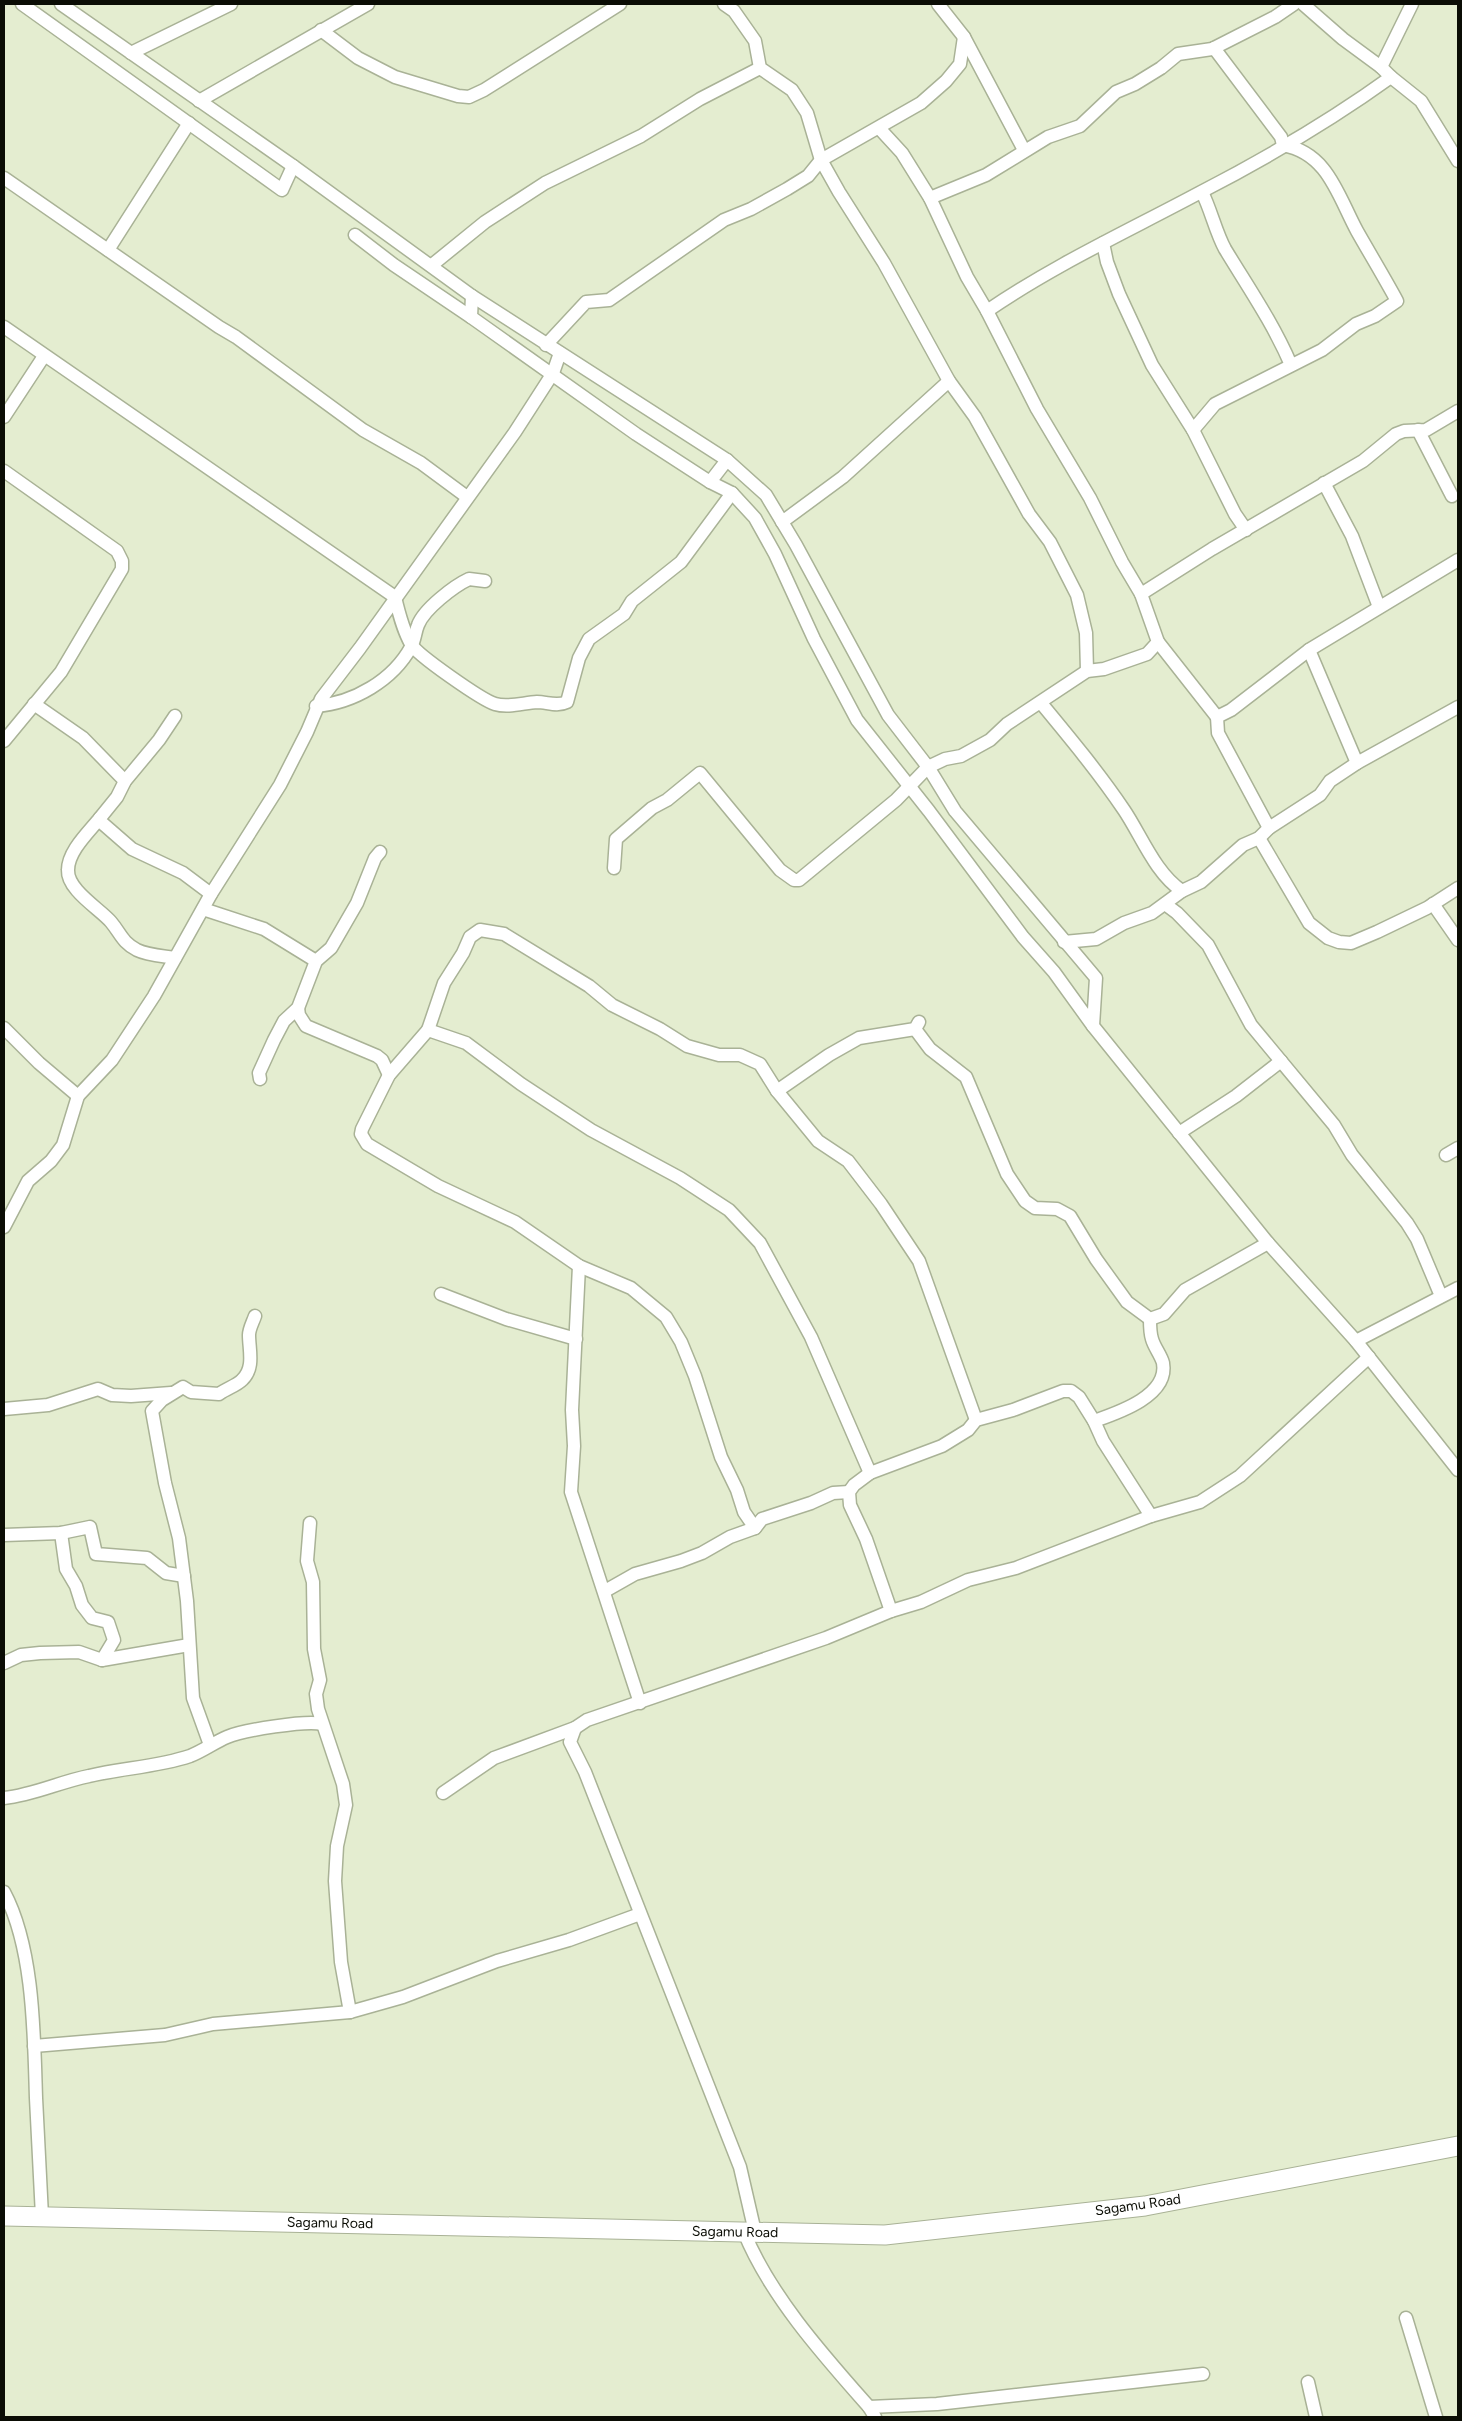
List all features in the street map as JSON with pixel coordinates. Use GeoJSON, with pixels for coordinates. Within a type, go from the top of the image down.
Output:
{"type":"FeatureCollection","features":[{"type":"Feature","properties":{"kind":"highway","name":"Sagamu Road"},"geometry":{"type":"LineString","coordinates":[[4,2216],[885,2235],[1145,2206],[1458,2146]]}},
{"type":"Feature","properties":{"kind":"street"},"geometry":{"type":"LineString","coordinates":[[22,4],[282,190],[293,166]]}},
{"type":"Feature","properties":{"kind":"street"},"geometry":{"type":"LineString","coordinates":[[61,4],[293,166],[432,265],[472,296],[546,346],[560,353],[727,460],[761,489],[782,522],[888,715],[928,767],[955,811],[1096,978],[1093,1026]]}},
{"type":"Feature","properties":{"kind":"street"},"geometry":{"type":"LineString","coordinates":[[131,53],[230,4]]}},
{"type":"Feature","properties":{"kind":"street"},"geometry":{"type":"LineString","coordinates":[[199,101],[368,4]]}},
{"type":"Feature","properties":{"kind":"street"},"geometry":{"type":"LineString","coordinates":[[321,30],[358,58],[395,77],[458,96],[469,97],[484,90],[620,4]]}},
{"type":"Feature","properties":{"kind":"street"},"geometry":{"type":"LineString","coordinates":[[724,4],[734,12],[755,41],[760,68],[792,90],[807,113],[821,160],[884,263],[949,381],[975,417],[1030,514],[1050,542],[1077,595],[1086,633],[1087,671]]}},
{"type":"Feature","properties":{"kind":"street"},"geometry":{"type":"LineString","coordinates":[[938,4],[964,37],[1024,150]]}},
{"type":"Feature","properties":{"kind":"street"},"geometry":{"type":"LineString","coordinates":[[930,198],[986,175],[1048,137],[1080,126],[1116,92],[1135,84],[1161,68],[1178,54],[1214,48],[1275,17],[1294,4]]}},
{"type":"Feature","properties":{"kind":"street"},"geometry":{"type":"LineString","coordinates":[[1303,4],[1343,39],[1381,67],[1391,78],[1421,101],[1458,161]]}},
{"type":"Feature","properties":{"kind":"street"},"geometry":{"type":"LineString","coordinates":[[1381,67],[1412,4]]}},
{"type":"Feature","properties":{"kind":"street"},"geometry":{"type":"LineString","coordinates":[[546,346],[586,302],[608,300],[724,220],[751,209],[808,176],[821,160],[921,103],[946,81],[960,64],[964,37]]}},
{"type":"Feature","properties":{"kind":"street"},"geometry":{"type":"LineString","coordinates":[[1214,48],[1281,137],[1283,146]]}},
{"type":"Feature","properties":{"kind":"street"},"geometry":{"type":"LineString","coordinates":[[432,265],[485,222],[545,183],[641,136],[700,99],[760,68]]}},
{"type":"Feature","properties":{"kind":"street"},"geometry":{"type":"LineString","coordinates":[[987,311],[1023,287],[1202,192],[1283,146],[1357,102],[1391,78]]}},
{"type":"Feature","properties":{"kind":"street"},"geometry":{"type":"LineString","coordinates":[[108,250],[189,123]]}},
{"type":"Feature","properties":{"kind":"street"},"geometry":{"type":"LineString","coordinates":[[880,128],[902,154],[930,198],[967,277],[987,311],[1037,409],[1090,498],[1122,562],[1141,594],[1158,642],[1217,717],[1218,733],[1269,828]]}},
{"type":"Feature","properties":{"kind":"street"},"geometry":{"type":"LineString","coordinates":[[1302,135],[1306,153]]}},
{"type":"Feature","properties":{"kind":"street"},"geometry":{"type":"LineString","coordinates":[[1193,430],[1216,404],[1322,350],[1356,324],[1375,316],[1397,301],[1356,229],[1340,195],[1324,171],[1306,153],[1283,146]]}},
{"type":"Feature","properties":{"kind":"street"},"geometry":{"type":"LineString","coordinates":[[4,178],[236,337],[363,430],[421,463],[467,497]]}},
{"type":"Feature","properties":{"kind":"street"},"geometry":{"type":"LineString","coordinates":[[1202,192],[1212,211],[1224,248],[1276,332],[1290,365]]}},
{"type":"Feature","properties":{"kind":"street"},"geometry":{"type":"LineString","coordinates":[[354,235],[394,265],[553,373],[636,434],[710,482],[732,493],[755,518],[767,539],[814,639],[857,720],[1023,937],[1054,972],[1093,1026],[1268,1243],[1356,1341],[1458,1470]]}},
{"type":"Feature","properties":{"kind":"street"},"geometry":{"type":"LineString","coordinates":[[1103,243],[1115,284],[1152,365],[1193,430],[1235,514],[1246,530]]}},
{"type":"Feature","properties":{"kind":"street"},"geometry":{"type":"LineString","coordinates":[[471,317],[472,296]]}},
{"type":"Feature","properties":{"kind":"street"},"geometry":{"type":"LineString","coordinates":[[4,327],[395,598],[400,618],[412,646],[472,692],[496,704],[516,705],[538,702],[562,704],[567,702],[579,658],[589,639],[624,614],[632,601],[681,562],[732,493]]}},
{"type":"Feature","properties":{"kind":"street"},"geometry":{"type":"LineString","coordinates":[[4,1227],[28,1181],[51,1161],[62,1144],[78,1096],[112,1060],[154,996],[211,894],[280,784],[307,732],[316,706],[515,432],[553,373],[560,353]]}},
{"type":"Feature","properties":{"kind":"street"},"geometry":{"type":"LineString","coordinates":[[4,416],[44,356]]}},
{"type":"Feature","properties":{"kind":"street"},"geometry":{"type":"LineString","coordinates":[[782,522],[843,477],[949,381]]}},
{"type":"Feature","properties":{"kind":"street"},"geometry":{"type":"LineString","coordinates":[[1141,594],[1212,549],[1363,461],[1396,434],[1426,430],[1458,410]]}},
{"type":"Feature","properties":{"kind":"street"},"geometry":{"type":"LineString","coordinates":[[1418,430],[1452,496]]}},
{"type":"Feature","properties":{"kind":"street"},"geometry":{"type":"LineString","coordinates":[[710,482],[727,460]]}},
{"type":"Feature","properties":{"kind":"street"},"geometry":{"type":"LineString","coordinates":[[4,471],[107,543],[117,551],[122,561],[122,569],[61,672],[4,741]]}},
{"type":"Feature","properties":{"kind":"street"},"geometry":{"type":"LineString","coordinates":[[1324,483],[1352,536],[1379,607]]}},
{"type":"Feature","properties":{"kind":"street"},"geometry":{"type":"LineString","coordinates":[[1217,717],[1231,710],[1309,650],[1458,560]]}},
{"type":"Feature","properties":{"kind":"street"},"geometry":{"type":"LineString","coordinates":[[316,706],[332,705],[384,680],[412,646],[418,623],[435,604],[469,579],[485,581]]}},
{"type":"Feature","properties":{"kind":"street"},"geometry":{"type":"LineString","coordinates":[[614,868],[616,839],[652,808],[667,800],[700,774],[780,870],[797,881],[888,806],[928,767],[945,759],[961,756],[990,740],[1007,724],[1087,671],[1104,669],[1147,654],[1158,642]]}},
{"type":"Feature","properties":{"kind":"street"},"geometry":{"type":"LineString","coordinates":[[1309,650],[1357,763]]}},
{"type":"Feature","properties":{"kind":"street"},"geometry":{"type":"LineString","coordinates":[[1041,703],[1090,763],[1124,810],[1156,862],[1182,891]]}},
{"type":"Feature","properties":{"kind":"street"},"geometry":{"type":"LineString","coordinates":[[34,704],[83,738],[125,781]]}},
{"type":"Feature","properties":{"kind":"street"},"geometry":{"type":"LineString","coordinates":[[1064,942],[1096,939],[1165,904],[1182,891],[1201,882],[1243,845],[1258,838],[1269,828],[1320,795],[1330,781],[1357,763],[1458,707]]}},
{"type":"Feature","properties":{"kind":"street"},"geometry":{"type":"LineString","coordinates":[[175,716],[159,740],[125,781],[117,797],[74,851],[69,863],[68,876],[85,900],[112,923],[126,943],[139,951],[175,958]]}},
{"type":"Feature","properties":{"kind":"street"},"geometry":{"type":"LineString","coordinates":[[100,818],[104,826],[132,849],[183,873],[211,894]]}},
{"type":"Feature","properties":{"kind":"street"},"geometry":{"type":"LineString","coordinates":[[1258,838],[1309,923],[1328,938],[1352,943],[1433,904],[1458,888]]}},
{"type":"Feature","properties":{"kind":"street"},"geometry":{"type":"LineString","coordinates":[[260,1079],[259,1073],[284,1021],[298,1008],[316,961],[331,948],[357,902],[375,858],[380,852]]}},
{"type":"Feature","properties":{"kind":"street"},"geometry":{"type":"LineString","coordinates":[[1165,904],[1177,913],[1208,946],[1251,1025],[1334,1125],[1352,1155],[1407,1223],[1417,1239],[1441,1296]]}},
{"type":"Feature","properties":{"kind":"street"},"geometry":{"type":"LineString","coordinates":[[1433,904],[1458,940]]}},
{"type":"Feature","properties":{"kind":"street"},"geometry":{"type":"LineString","coordinates":[[203,909],[260,927],[316,961]]}},
{"type":"Feature","properties":{"kind":"street"},"geometry":{"type":"LineString","coordinates":[[755,1528],[744,1512],[737,1490],[721,1456],[695,1376],[681,1342],[666,1317],[630,1288],[579,1266],[515,1222],[438,1186],[421,1174],[367,1144],[361,1134],[389,1075],[428,1030],[444,983],[459,962],[470,937],[480,930],[496,931],[571,974],[612,1005],[660,1029],[688,1046],[718,1055],[740,1055],[760,1064],[777,1091],[818,1141],[848,1161],[881,1204],[919,1261],[976,1420]]}},
{"type":"Feature","properties":{"kind":"street"},"geometry":{"type":"LineString","coordinates":[[298,1008],[299,1015],[306,1026],[377,1056],[382,1060],[389,1075]]}},
{"type":"Feature","properties":{"kind":"street"},"geometry":{"type":"LineString","coordinates":[[777,1091],[829,1055],[859,1038],[917,1025],[930,1049],[966,1077],[1007,1174],[1025,1201],[1036,1208],[1057,1209],[1070,1216],[1096,1259],[1127,1302],[1150,1319]]}},
{"type":"Feature","properties":{"kind":"street"},"geometry":{"type":"LineString","coordinates":[[4,1028],[39,1063],[78,1096]]}},
{"type":"Feature","properties":{"kind":"street"},"geometry":{"type":"LineString","coordinates":[[428,1030],[466,1043],[521,1084],[591,1130],[680,1178],[729,1210],[760,1243],[812,1337],[870,1473]]}},
{"type":"Feature","properties":{"kind":"street"},"geometry":{"type":"LineString","coordinates":[[1179,1133],[1236,1096],[1281,1061]]}},
{"type":"Feature","properties":{"kind":"street"},"geometry":{"type":"LineString","coordinates":[[1446,1155],[1458,1148]]}},
{"type":"Feature","properties":{"kind":"street"},"geometry":{"type":"LineString","coordinates":[[1150,1319],[1164,1314],[1185,1290],[1268,1243]]}},
{"type":"Feature","properties":{"kind":"street"},"geometry":{"type":"LineString","coordinates":[[579,1266],[571,1492],[605,1591],[640,1703]]}},
{"type":"Feature","properties":{"kind":"street"},"geometry":{"type":"LineString","coordinates":[[1356,1341],[1458,1288]]}},
{"type":"Feature","properties":{"kind":"street"},"geometry":{"type":"LineString","coordinates":[[441,1294],[506,1319],[576,1339]]}},
{"type":"Feature","properties":{"kind":"street"},"geometry":{"type":"LineString","coordinates":[[210,1745],[193,1698],[180,1538],[165,1483],[152,1411],[171,1393],[183,1387],[191,1392],[219,1394],[230,1385],[236,1385],[244,1378],[252,1357],[249,1333],[255,1316]]}},
{"type":"Feature","properties":{"kind":"street"},"geometry":{"type":"LineString","coordinates":[[1094,1421],[1128,1408],[1148,1395],[1161,1380],[1163,1364],[1151,1337],[1150,1319]]}},
{"type":"Feature","properties":{"kind":"street"},"geometry":{"type":"LineString","coordinates":[[443,1793],[494,1758],[575,1728],[587,1720],[826,1638],[891,1611],[921,1602],[968,1580],[1023,1566],[1151,1516],[1200,1502],[1240,1476],[1369,1357]]}},
{"type":"Feature","properties":{"kind":"street"},"geometry":{"type":"LineString","coordinates":[[4,1409],[48,1405],[98,1389],[112,1395],[131,1396],[171,1393]]}},
{"type":"Feature","properties":{"kind":"street"},"geometry":{"type":"LineString","coordinates":[[891,1611],[869,1547],[850,1505],[849,1492],[854,1485],[870,1473],[942,1446],[968,1430],[976,1420],[1020,1408],[1063,1391],[1071,1391],[1079,1397],[1094,1421],[1103,1441],[1151,1516]]}},
{"type":"Feature","properties":{"kind":"street"},"geometry":{"type":"LineString","coordinates":[[605,1591],[636,1574],[681,1561],[730,1537],[755,1528],[762,1519],[812,1503],[834,1492],[849,1492]]}},
{"type":"Feature","properties":{"kind":"street"},"geometry":{"type":"LineString","coordinates":[[310,1523],[307,1561],[313,1582],[314,1649],[320,1680],[316,1694],[322,1724],[325,1728],[343,1784],[346,1806],[337,1846],[335,1881],[341,1962],[350,2012]]}},
{"type":"Feature","properties":{"kind":"street"},"geometry":{"type":"LineString","coordinates":[[4,1536],[61,1533],[90,1527],[96,1554],[147,1558],[166,1573],[184,1576]]}},
{"type":"Feature","properties":{"kind":"street"},"geometry":{"type":"LineString","coordinates":[[61,1533],[66,1569],[76,1586],[82,1605],[92,1618],[108,1622],[114,1640],[102,1660]]}},
{"type":"Feature","properties":{"kind":"street"},"geometry":{"type":"LineString","coordinates":[[4,1663],[21,1655],[58,1651],[79,1652],[102,1660],[189,1645]]}},
{"type":"Feature","properties":{"kind":"street"},"geometry":{"type":"LineString","coordinates":[[4,1798],[45,1790],[77,1778],[115,1770],[148,1766],[191,1755],[242,1732],[292,1725],[322,1724]]}},
{"type":"Feature","properties":{"kind":"street"},"geometry":{"type":"LineString","coordinates":[[575,1728],[570,1742],[588,1780],[740,2167],[754,2257],[819,2352],[872,2412],[1203,2374]]}},
{"type":"Feature","properties":{"kind":"street"},"geometry":{"type":"LineString","coordinates":[[4,1892],[12,1908],[27,1966],[34,2046],[42,2216]]}},
{"type":"Feature","properties":{"kind":"street"},"geometry":{"type":"LineString","coordinates":[[34,2046],[165,2035],[213,2024],[350,2012],[403,1997],[497,1961],[569,1940],[640,1914]]}},
{"type":"Feature","properties":{"kind":"street"},"geometry":{"type":"LineString","coordinates":[[1406,2318],[1436,2417]]}},
{"type":"Feature","properties":{"kind":"street"},"geometry":{"type":"LineString","coordinates":[[1308,2382],[1316,2417]]}}]}
